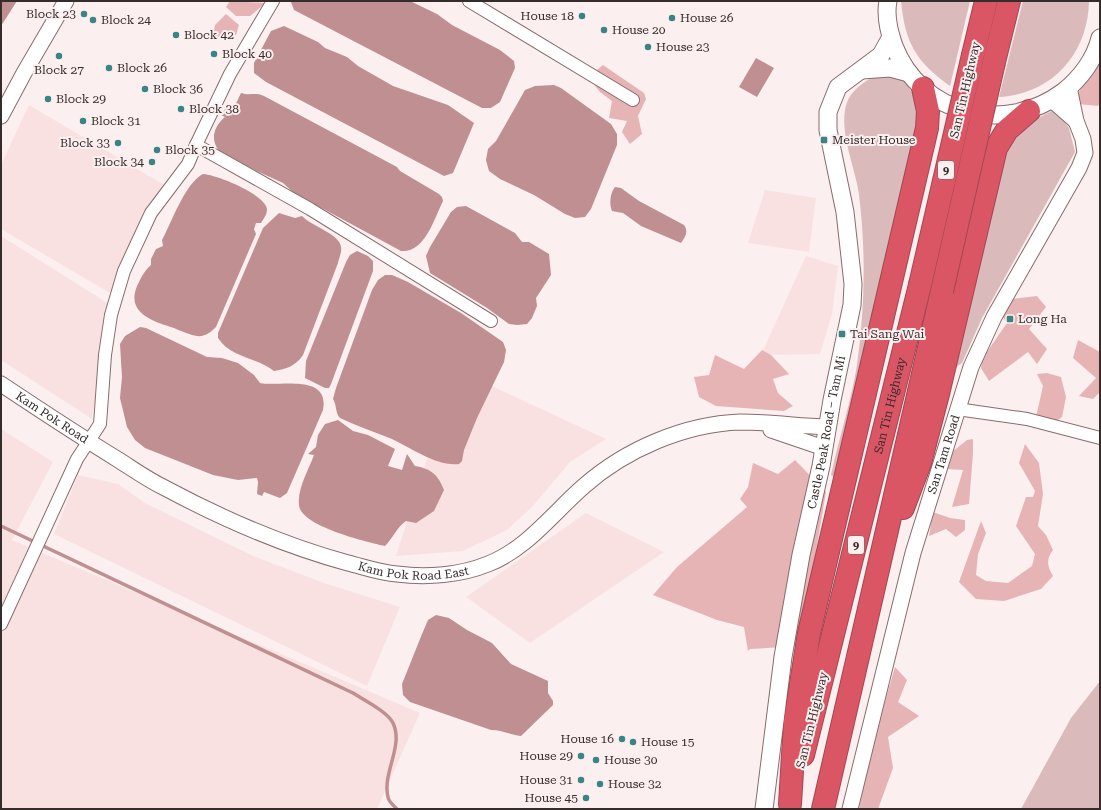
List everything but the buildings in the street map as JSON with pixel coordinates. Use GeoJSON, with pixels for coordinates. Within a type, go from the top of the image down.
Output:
{"type":"FeatureCollection","features":[{"type":"Feature","properties":{"kind":"highway","name":"San Tin Highway"},"geometry":{"type":"LineString","coordinates":[[790,807],[920,285],[986,1]]}},
{"type":"Feature","properties":{"kind":"highway","name":"San Tin Highway"},"geometry":{"type":"LineString","coordinates":[[823,809],[1008,1]]}},
{"type":"Feature","properties":{"kind":"highway"},"geometry":{"type":"LineString","coordinates":[[790,807],[795,722],[809,633],[927,128],[928,111],[916,80]]}},
{"type":"Feature","properties":{"kind":"highway"},"geometry":{"type":"LineString","coordinates":[[873,589],[920,463],[996,148],[1007,130],[1029,111]]}},
{"type":"Feature","properties":{"kind":"main road"},"geometry":{"type":"LineString","coordinates":[[886,3],[891,37],[898,56],[916,80],[936,98],[955,108],[982,115],[1005,116],[1029,111],[1052,100],[1069,87],[1090,62],[1100,38]]}},
{"type":"Feature","properties":{"kind":"main road","name":"Castle Peak Road – Tam Mi"},"geometry":{"type":"LineString","coordinates":[[764,809],[783,657],[801,555],[851,316],[853,284],[845,212],[828,130],[828,112],[838,87],[881,55],[891,37]]}},
{"type":"Feature","properties":{"kind":"main road"},"geometry":{"type":"LineString","coordinates":[[862,70],[890,68],[916,80]]}},
{"type":"Feature","properties":{"kind":"street"},"geometry":{"type":"LineString","coordinates":[[1,116],[66,1]]}},
{"type":"Feature","properties":{"kind":"street"},"geometry":{"type":"LineString","coordinates":[[90,442],[100,424],[102,415],[105,355],[111,315],[124,271],[152,213],[188,164],[230,74],[273,1]]}},
{"type":"Feature","properties":{"kind":"street"},"geometry":{"type":"LineString","coordinates":[[469,1],[633,100]]}},
{"type":"Feature","properties":{"kind":"street","name":"San Tam Road"},"geometry":{"type":"LineString","coordinates":[[850,809],[913,554],[971,367],[994,317],[1079,168],[1085,153],[1083,139],[1076,121],[1069,87]]}},
{"type":"Feature","properties":{"kind":"street","name":"San Tam Road"},"geometry":{"type":"LineString","coordinates":[[1052,100],[1076,121]]}},
{"type":"Feature","properties":{"kind":"street"},"geometry":{"type":"LineString","coordinates":[[196,145],[310,209],[491,321]]}},
{"type":"Feature","properties":{"kind":"street","name":"Kam Pok Road"},"geometry":{"type":"LineString","coordinates":[[1,384],[90,442],[77,459],[1,624]]}},
{"type":"Feature","properties":{"kind":"street"},"geometry":{"type":"LineString","coordinates":[[958,408],[1027,419],[1100,438]]}},
{"type":"Feature","properties":{"kind":"street","name":"Kam Pok Road East"},"geometry":{"type":"LineString","coordinates":[[90,442],[163,487],[261,533],[322,556],[373,570],[398,574],[422,575],[446,574],[489,564],[527,540],[585,484],[608,468],[639,450],[681,432],[720,424],[759,423],[827,427]]}},
{"type":"Feature","properties":{"kind":"street","name":"Kam Pok Road East"},"geometry":{"type":"LineString","coordinates":[[720,424],[768,429],[824,448]]}},
{"type":"Feature","properties":{"kind":"shaded area"},"geometry":{"type":"Polygon","coordinates":[[[1,1],[17,1],[1,26],[1,1]]]}},
{"type":"Feature","properties":{"kind":"shaded area"},"geometry":{"type":"Polygon","coordinates":[[[230,1],[266,3],[250,16],[236,16],[226,7],[230,1]]]}},
{"type":"Feature","properties":{"kind":"shaded area"},"geometry":{"type":"Polygon","coordinates":[[[410,1],[437,14],[452,25],[500,50],[514,61],[515,68],[500,102],[491,108],[482,108],[294,10],[291,2],[410,1]]]}},
{"type":"Feature","properties":{"kind":"shaded area"},"geometry":{"type":"Polygon","coordinates":[[[901,1],[970,1],[950,86],[938,77],[921,60],[914,50],[906,29],[901,1]]]}},
{"type":"Feature","properties":{"kind":"shaded area"},"geometry":{"type":"Polygon","coordinates":[[[1023,1],[1089,1],[1087,20],[1082,38],[1074,54],[1064,68],[1051,79],[1035,88],[1018,94],[999,97],[1023,1]]]}},
{"type":"Feature","properties":{"kind":"shaded area"},"geometry":{"type":"Polygon","coordinates":[[[226,14],[239,25],[236,35],[228,40],[213,35],[215,25],[226,14]]]}},
{"type":"Feature","properties":{"kind":"shaded area"},"geometry":{"type":"Polygon","coordinates":[[[284,26],[318,42],[325,48],[347,57],[358,66],[393,86],[448,105],[474,123],[453,173],[444,176],[266,82],[254,73],[254,63],[271,31],[284,26]]]}},
{"type":"Feature","properties":{"kind":"shaded area"},"geometry":{"type":"Polygon","coordinates":[[[1100,49],[1100,103],[1098,106],[1078,104],[1079,92],[1100,49]]]}},
{"type":"Feature","properties":{"kind":"shaded area"},"geometry":{"type":"Polygon","coordinates":[[[756,58],[774,68],[757,97],[739,87],[756,58]]]}},
{"type":"Feature","properties":{"kind":"shaded area"},"geometry":{"type":"Polygon","coordinates":[[[603,65],[644,93],[646,99],[638,116],[642,134],[630,144],[622,132],[627,121],[609,118],[612,101],[600,92],[588,77],[603,65]]]}},
{"type":"Feature","properties":{"kind":"shaded area"},"geometry":{"type":"Polygon","coordinates":[[[880,73],[899,75],[914,95],[917,114],[915,132],[837,478],[831,475],[852,393],[857,365],[862,322],[864,280],[863,238],[859,195],[845,135],[845,111],[848,100],[854,91],[862,84],[880,73]]]}},
{"type":"Feature","properties":{"kind":"shaded area"},"geometry":{"type":"Polygon","coordinates":[[[554,85],[561,88],[611,124],[617,134],[617,145],[591,209],[585,217],[575,218],[565,214],[534,195],[500,179],[489,171],[486,160],[488,149],[496,141],[525,90],[535,86],[554,85]]]}},
{"type":"Feature","properties":{"kind":"shaded area"},"geometry":{"type":"Polygon","coordinates":[[[241,93],[258,94],[264,96],[397,167],[400,171],[439,194],[443,201],[428,234],[416,247],[401,251],[294,193],[283,183],[224,156],[216,147],[214,142],[215,131],[217,126],[225,117],[221,115],[225,109],[232,112],[241,93]]]}},
{"type":"Feature","properties":{"kind":"shaded area"},"geometry":{"type":"Polygon","coordinates":[[[29,105],[166,186],[115,296],[1,229],[1,165],[29,105]]]}},
{"type":"Feature","properties":{"kind":"shaded area"},"geometry":{"type":"Polygon","coordinates":[[[1056,109],[1069,128],[1075,152],[982,318],[962,363],[953,369],[1005,151],[1016,136],[1027,126],[1056,109]]]}},
{"type":"Feature","properties":{"kind":"shaded area"},"geometry":{"type":"Polygon","coordinates":[[[203,174],[218,177],[247,190],[262,201],[267,210],[261,223],[256,223],[254,229],[256,234],[216,327],[208,334],[200,336],[188,334],[157,322],[142,314],[137,308],[135,292],[145,271],[151,265],[151,259],[156,249],[163,246],[162,240],[185,194],[196,179],[203,174]]]}},
{"type":"Feature","properties":{"kind":"shaded area"},"geometry":{"type":"Polygon","coordinates":[[[615,187],[621,188],[639,201],[684,225],[686,232],[681,243],[641,226],[623,213],[612,211],[610,199],[615,187]]]}},
{"type":"Feature","properties":{"kind":"shaded area"},"geometry":{"type":"Polygon","coordinates":[[[765,190],[816,198],[809,252],[748,243],[765,190]]]}},
{"type":"Feature","properties":{"kind":"shaded area"},"geometry":{"type":"Polygon","coordinates":[[[466,206],[515,233],[522,242],[529,242],[549,254],[551,275],[536,298],[537,306],[532,318],[527,324],[509,324],[487,308],[430,273],[426,256],[430,247],[451,212],[457,207],[466,206]]]}},
{"type":"Feature","properties":{"kind":"shaded area"},"geometry":{"type":"Polygon","coordinates":[[[279,213],[295,218],[302,216],[306,220],[331,234],[339,242],[341,253],[303,355],[297,362],[290,366],[274,371],[267,366],[230,350],[223,345],[218,338],[218,333],[263,228],[279,213]]]}},
{"type":"Feature","properties":{"kind":"shaded area"},"geometry":{"type":"Polygon","coordinates":[[[1,236],[109,304],[92,419],[1,360],[1,236]]]}},
{"type":"Feature","properties":{"kind":"shaded area"},"geometry":{"type":"Polygon","coordinates":[[[357,251],[368,256],[373,261],[373,271],[331,384],[329,388],[325,388],[305,378],[306,361],[346,262],[350,255],[357,251]]]}},
{"type":"Feature","properties":{"kind":"shaded area"},"geometry":{"type":"Polygon","coordinates":[[[806,256],[838,266],[832,314],[820,354],[761,355],[806,256]]]}},
{"type":"Feature","properties":{"kind":"shaded area"},"geometry":{"type":"Polygon","coordinates":[[[385,275],[392,275],[408,282],[461,313],[503,342],[506,350],[504,362],[477,418],[464,450],[462,461],[459,464],[442,463],[434,460],[392,439],[340,418],[337,414],[333,399],[336,388],[372,290],[378,280],[385,275]]]}},
{"type":"Feature","properties":{"kind":"shaded area"},"geometry":{"type":"Polygon","coordinates":[[[1037,296],[1046,307],[1029,329],[1047,349],[1037,364],[1028,352],[989,381],[981,368],[982,359],[1007,323],[1003,317],[1011,299],[1037,296]]]}},
{"type":"Feature","properties":{"kind":"shaded area"},"geometry":{"type":"Polygon","coordinates":[[[140,327],[146,328],[207,357],[222,358],[238,363],[254,375],[260,383],[301,384],[311,386],[319,391],[323,398],[323,410],[287,493],[280,498],[264,492],[262,496],[257,494],[257,478],[238,480],[213,475],[145,448],[135,440],[127,427],[120,398],[122,377],[120,344],[125,336],[140,327]]]}},
{"type":"Feature","properties":{"kind":"shaded area"},"geometry":{"type":"Polygon","coordinates":[[[1078,340],[1100,352],[1100,392],[1093,399],[1079,396],[1096,378],[1073,358],[1078,340]]]}},
{"type":"Feature","properties":{"kind":"shaded area"},"geometry":{"type":"Polygon","coordinates":[[[762,350],[771,355],[789,374],[773,379],[778,393],[793,406],[784,411],[716,406],[699,397],[694,377],[709,375],[715,355],[744,369],[762,350]]]}},
{"type":"Feature","properties":{"kind":"shaded area"},"geometry":{"type":"Polygon","coordinates":[[[464,373],[606,439],[570,462],[532,507],[507,530],[463,551],[396,556],[441,415],[464,373]]]}},
{"type":"Feature","properties":{"kind":"shaded area"},"geometry":{"type":"Polygon","coordinates":[[[1047,373],[1061,377],[1066,397],[1062,417],[1044,430],[1036,417],[1043,386],[1037,374],[1047,373]]]}},
{"type":"Feature","properties":{"kind":"shaded area"},"geometry":{"type":"Polygon","coordinates":[[[338,420],[353,431],[368,435],[395,449],[388,466],[402,470],[407,454],[415,466],[426,469],[434,474],[444,490],[434,511],[416,523],[406,521],[400,526],[385,546],[350,537],[322,526],[310,520],[302,513],[299,505],[300,492],[314,455],[308,454],[316,447],[318,435],[325,424],[338,420]]]}},
{"type":"Feature","properties":{"kind":"shaded area"},"geometry":{"type":"Polygon","coordinates":[[[1,429],[53,462],[12,540],[420,713],[377,809],[1,809],[1,429]]]}},
{"type":"Feature","properties":{"kind":"shaded area"},"geometry":{"type":"Polygon","coordinates":[[[973,439],[969,504],[952,507],[963,470],[932,468],[938,445],[952,452],[967,440],[973,439]]]}},
{"type":"Feature","properties":{"kind":"shaded area"},"geometry":{"type":"Polygon","coordinates":[[[1025,444],[1039,463],[1043,494],[1038,526],[1046,535],[1053,550],[1049,556],[1048,563],[1049,569],[1053,576],[1041,589],[1004,601],[976,599],[959,582],[981,521],[986,533],[978,554],[976,575],[986,581],[1008,583],[1032,566],[1035,554],[1016,526],[1026,497],[1033,497],[1035,491],[1019,463],[1025,444]]]}},
{"type":"Feature","properties":{"kind":"shaded area"},"geometry":{"type":"Polygon","coordinates":[[[795,460],[826,492],[800,646],[750,649],[748,651],[744,627],[717,620],[653,595],[677,567],[747,507],[740,499],[748,487],[753,463],[778,474],[795,460]]]}},
{"type":"Feature","properties":{"kind":"shaded area"},"geometry":{"type":"Polygon","coordinates":[[[78,475],[118,484],[145,503],[251,555],[324,583],[400,607],[367,686],[54,534],[78,475]]]}},
{"type":"Feature","properties":{"kind":"shaded area"},"geometry":{"type":"Polygon","coordinates":[[[933,512],[950,518],[965,520],[965,530],[956,537],[946,529],[929,536],[933,512]]]}},
{"type":"Feature","properties":{"kind":"shaded area"},"geometry":{"type":"Polygon","coordinates":[[[586,513],[664,552],[530,643],[466,597],[586,513]]]}},
{"type":"Feature","properties":{"kind":"shaded area"},"geometry":{"type":"Polygon","coordinates":[[[436,615],[449,618],[467,630],[492,643],[511,664],[548,681],[548,693],[553,701],[553,705],[521,736],[491,730],[410,702],[403,695],[402,684],[422,634],[428,620],[436,615]]]}},
{"type":"Feature","properties":{"kind":"shaded area"},"geometry":{"type":"Polygon","coordinates":[[[895,667],[907,680],[898,702],[919,716],[888,737],[893,768],[878,809],[859,809],[872,746],[895,667]]]}},
{"type":"Feature","properties":{"kind":"shaded area"},"geometry":{"type":"Polygon","coordinates":[[[1100,681],[1100,809],[1021,809],[1071,718],[1100,681]]]}},
{"type":"Feature","properties":{"kind":"waterway"},"geometry":{"type":"LineString","coordinates":[[1,526],[353,693],[381,711],[393,723],[396,732],[395,750],[387,788],[389,800],[397,809]]}},
{"type":"Feature","properties":{"kind":"place","name":"Block 23"},"geometry":{"type":"Point","coordinates":[84,14]}},
{"type":"Feature","properties":{"kind":"place","name":"House 18"},"geometry":{"type":"Point","coordinates":[582,16]}},
{"type":"Feature","properties":{"kind":"place","name":"House 26"},"geometry":{"type":"Point","coordinates":[672,18]}},
{"type":"Feature","properties":{"kind":"place","name":"Block 24"},"geometry":{"type":"Point","coordinates":[93,20]}},
{"type":"Feature","properties":{"kind":"place","name":"House 20"},"geometry":{"type":"Point","coordinates":[604,30]}},
{"type":"Feature","properties":{"kind":"place","name":"Block 42"},"geometry":{"type":"Point","coordinates":[176,35]}},
{"type":"Feature","properties":{"kind":"place","name":"House 23"},"geometry":{"type":"Point","coordinates":[648,47]}},
{"type":"Feature","properties":{"kind":"place","name":"Block 40"},"geometry":{"type":"Point","coordinates":[214,54]}},
{"type":"Feature","properties":{"kind":"place","name":"Block 27"},"geometry":{"type":"Point","coordinates":[59,56]}},
{"type":"Feature","properties":{"kind":"place","name":"Block 26"},"geometry":{"type":"Point","coordinates":[109,68]}},
{"type":"Feature","properties":{"kind":"place","name":"Block 36"},"geometry":{"type":"Point","coordinates":[145,89]}},
{"type":"Feature","properties":{"kind":"place","name":"Block 29"},"geometry":{"type":"Point","coordinates":[48,99]}},
{"type":"Feature","properties":{"kind":"place","name":"Block 38"},"geometry":{"type":"Point","coordinates":[181,109]}},
{"type":"Feature","properties":{"kind":"place","name":"Block 31"},"geometry":{"type":"Point","coordinates":[83,121]}},
{"type":"Feature","properties":{"kind":"place","name":"Meister House"},"geometry":{"type":"Point","coordinates":[824,140]}},
{"type":"Feature","properties":{"kind":"place","name":"Block 33"},"geometry":{"type":"Point","coordinates":[118,143]}},
{"type":"Feature","properties":{"kind":"place","name":"Block 35"},"geometry":{"type":"Point","coordinates":[157,150]}},
{"type":"Feature","properties":{"kind":"place","name":"Block 34"},"geometry":{"type":"Point","coordinates":[152,162]}},
{"type":"Feature","properties":{"kind":"place","name":"Long Ha"},"geometry":{"type":"Point","coordinates":[1010,319]}},
{"type":"Feature","properties":{"kind":"place","name":"Tai Sang Wai"},"geometry":{"type":"Point","coordinates":[842,334]}},
{"type":"Feature","properties":{"kind":"place","name":"House 16"},"geometry":{"type":"Point","coordinates":[622,739]}},
{"type":"Feature","properties":{"kind":"place","name":"House 15"},"geometry":{"type":"Point","coordinates":[633,742]}},
{"type":"Feature","properties":{"kind":"place","name":"House 29"},"geometry":{"type":"Point","coordinates":[581,756]}},
{"type":"Feature","properties":{"kind":"place","name":"House 30"},"geometry":{"type":"Point","coordinates":[596,760]}},
{"type":"Feature","properties":{"kind":"place","name":"House 31"},"geometry":{"type":"Point","coordinates":[581,780]}},
{"type":"Feature","properties":{"kind":"place","name":"House 32"},"geometry":{"type":"Point","coordinates":[600,784]}},
{"type":"Feature","properties":{"kind":"place","name":"House 45"},"geometry":{"type":"Point","coordinates":[586,798]}}]}
